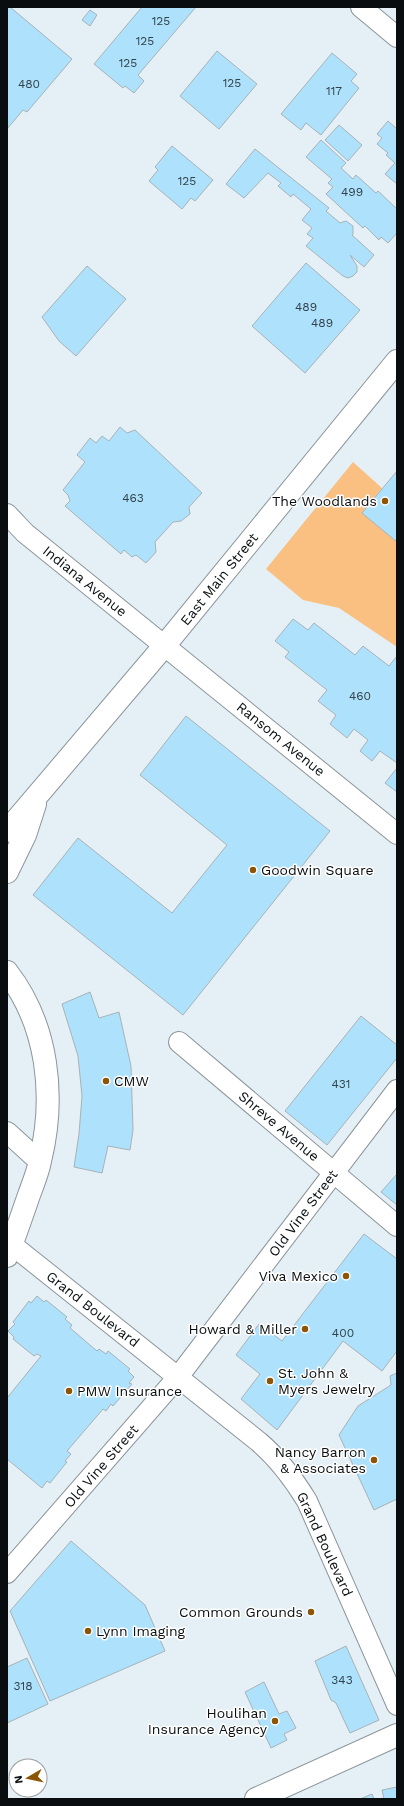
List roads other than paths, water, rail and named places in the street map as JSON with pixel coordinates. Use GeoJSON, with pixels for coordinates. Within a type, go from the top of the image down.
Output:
{"type":"FeatureCollection","features":[{"type":"Feature","properties":{"kind":"main road","name":"East Main Street"},"geometry":{"type":"LineString","coordinates":[[7,831],[165,645],[397,361]]}},
{"type":"Feature","properties":{"kind":"main road","name":"East Main Street"},"geometry":{"type":"LineString","coordinates":[[7,809],[38,795]]}},
{"type":"Feature","properties":{"kind":"main road"},"geometry":{"type":"LineString","coordinates":[[7,872],[25,835],[38,795]]}},
{"type":"Feature","properties":{"kind":"main road"},"geometry":{"type":"LineString","coordinates":[[8,971],[25,1000],[39,1030],[46,1066],[48,1100],[46,1132],[40,1162],[9,1250]]}},
{"type":"Feature","properties":{"kind":"main road"},"geometry":{"type":"LineString","coordinates":[[256,1799],[397,1735]]}},
{"type":"Feature","properties":{"kind":"street"},"geometry":{"type":"LineString","coordinates":[[361,7],[397,37]]}},
{"type":"Feature","properties":{"kind":"street","name":"Indiana Avenue"},"geometry":{"type":"LineString","coordinates":[[7,514],[25,533],[165,645]]}},
{"type":"Feature","properties":{"kind":"street","name":"Ransom Avenue"},"geometry":{"type":"LineString","coordinates":[[165,645],[397,834]]}},
{"type":"Feature","properties":{"kind":"street","name":"Shreve Avenue"},"geometry":{"type":"LineString","coordinates":[[179,1042],[397,1226]]}},
{"type":"Feature","properties":{"kind":"street","name":"Old Vine Street"},"geometry":{"type":"LineString","coordinates":[[7,1573],[178,1377],[397,1090]]}},
{"type":"Feature","properties":{"kind":"street"},"geometry":{"type":"LineString","coordinates":[[7,1132],[40,1162]]}},
{"type":"Feature","properties":{"kind":"street","name":"Grand Boulevard"},"geometry":{"type":"LineString","coordinates":[[9,1250],[178,1377],[272,1453],[288,1471],[307,1501],[397,1705]]}},
{"type":"Feature","properties":{"kind":"place","name":"The Woodlands"},"geometry":{"type":"Point","coordinates":[385,501]}},
{"type":"Feature","properties":{"kind":"place","name":"Goodwin Square"},"geometry":{"type":"Point","coordinates":[253,870]}},
{"type":"Feature","properties":{"kind":"place","name":"CMW"},"geometry":{"type":"Point","coordinates":[106,1081]}},
{"type":"Feature","properties":{"kind":"place","name":"Viva Mexico"},"geometry":{"type":"Point","coordinates":[346,1276]}},
{"type":"Feature","properties":{"kind":"place","name":"Howard & Miller"},"geometry":{"type":"Point","coordinates":[305,1329]}},
{"type":"Feature","properties":{"kind":"place","name":"St. John & Myers Jewelry"},"geometry":{"type":"Point","coordinates":[270,1381]}},
{"type":"Feature","properties":{"kind":"place","name":"PMW Insurance"},"geometry":{"type":"Point","coordinates":[69,1391]}},
{"type":"Feature","properties":{"kind":"place","name":"Nancy Barron & Associates"},"geometry":{"type":"Point","coordinates":[374,1460]}},
{"type":"Feature","properties":{"kind":"place","name":"Common Grounds"},"geometry":{"type":"Point","coordinates":[311,1612]}},
{"type":"Feature","properties":{"kind":"place","name":"Lynn Imaging"},"geometry":{"type":"Point","coordinates":[88,1631]}},
{"type":"Feature","properties":{"kind":"place","name":"Houlihan Insurance Agency"},"geometry":{"type":"Point","coordinates":[275,1721]}}]}
